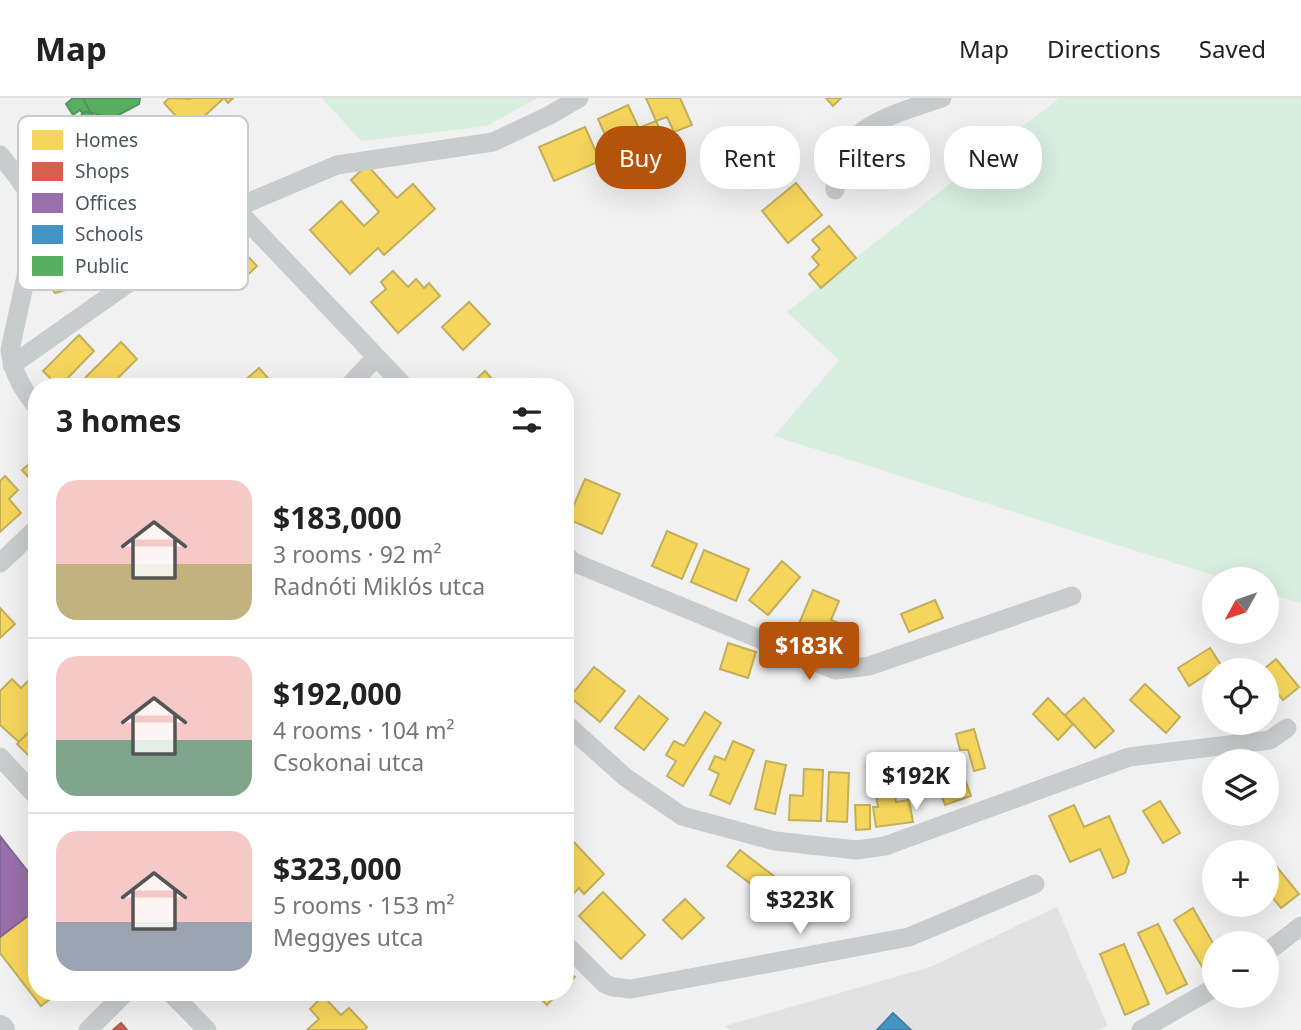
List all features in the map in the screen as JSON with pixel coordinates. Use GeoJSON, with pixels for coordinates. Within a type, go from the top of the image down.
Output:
{"type":"FeatureCollection","features":[{"type":"Feature","properties":{"kind":"street"},"geometry":{"type":"LineString","coordinates":[[248,203],[337,165],[493,142],[579,98]]}},
{"type":"Feature","properties":{"kind":"street"},"geometry":{"type":"LineString","coordinates":[[835,190],[834,173],[839,159],[850,143],[880,119],[942,98]]}},
{"type":"Feature","properties":{"kind":"street"},"geometry":{"type":"LineString","coordinates":[[0,155],[18,177]]}},
{"type":"Feature","properties":{"kind":"street"},"geometry":{"type":"LineString","coordinates":[[248,222],[396,378]]}},
{"type":"Feature","properties":{"kind":"street"},"geometry":{"type":"LineString","coordinates":[[23,290],[10,350],[12,365],[21,387],[28,396]]}},
{"type":"Feature","properties":{"kind":"street"},"geometry":{"type":"LineString","coordinates":[[12,365],[119,290]]}},
{"type":"Feature","properties":{"kind":"street"},"geometry":{"type":"LineString","coordinates":[[356,378],[376,357]]}},
{"type":"Feature","properties":{"kind":"street"},"geometry":{"type":"LineString","coordinates":[[0,563],[28,537]]}},
{"type":"Feature","properties":{"kind":"street"},"geometry":{"type":"LineString","coordinates":[[574,564],[835,670],[869,666],[1072,596]]}},
{"type":"Feature","properties":{"kind":"street"},"geometry":{"type":"LineString","coordinates":[[574,731],[634,784],[682,816],[775,841],[856,850],[885,846],[1129,757],[1270,740],[1287,728]]}},
{"type":"Feature","properties":{"kind":"street"},"geometry":{"type":"LineString","coordinates":[[0,757],[28,787]]}},
{"type":"Feature","properties":{"kind":"street"},"geometry":{"type":"LineString","coordinates":[[574,953],[605,984],[631,989],[909,937],[1035,884]]}},
{"type":"Feature","properties":{"kind":"street"},"geometry":{"type":"LineString","coordinates":[[1279,943],[1301,926]]}},
{"type":"Feature","properties":{"kind":"street"},"geometry":{"type":"LineString","coordinates":[[1141,1030],[1202,995]]}},
{"type":"Feature","properties":{"kind":"street"},"geometry":{"type":"LineString","coordinates":[[88,1030],[117,1001]]}},
{"type":"Feature","properties":{"kind":"street"},"geometry":{"type":"LineString","coordinates":[[179,1001],[207,1030]]}},
{"type":"Feature","properties":{"kind":"shaded area"},"geometry":{"type":"Polygon","coordinates":[[[1057,907],[1108,1026],[1099,1030],[730,1030],[725,1026],[930,967],[1057,907]]]}},
{"type":"Feature","properties":{"kind":"green space"},"geometry":{"type":"Polygon","coordinates":[[[322,98],[537,98],[487,126],[361,141],[322,98]]]}},
{"type":"Feature","properties":{"kind":"green space"},"geometry":{"type":"Polygon","coordinates":[[[1059,98],[1301,98],[1301,603],[1279,597],[1279,567],[1202,567],[1202,572],[774,436],[839,360],[787,312],[944,188],[1042,189],[1042,126],[1023,126],[1059,98]]]}},
{"type":"Feature","properties":{"kind":"building: Homes"},"geometry":{"type":"Polygon","coordinates":[[[169,98],[224,98],[204,116],[176,116],[164,103],[169,98]]]}},
{"type":"Feature","properties":{"kind":"building: Homes"},"geometry":{"type":"Polygon","coordinates":[[[646,98],[680,98],[692,125],[671,126],[667,117],[656,121],[646,98]]]}},
{"type":"Feature","properties":{"kind":"building: Homes"},"geometry":{"type":"Polygon","coordinates":[[[826,98],[841,98],[833,106],[826,98]]]}},
{"type":"Feature","properties":{"kind":"building: Homes"},"geometry":{"type":"Polygon","coordinates":[[[628,105],[638,126],[601,126],[598,119],[628,105]]]}},
{"type":"Feature","properties":{"kind":"building: Homes"},"geometry":{"type":"Polygon","coordinates":[[[656,121],[658,126],[643,126],[656,121]]]}},
{"type":"Feature","properties":{"kind":"building: Homes"},"geometry":{"type":"Polygon","coordinates":[[[585,127],[595,150],[595,163],[554,181],[539,147],[585,127]]]}},
{"type":"Feature","properties":{"kind":"building: Homes"},"geometry":{"type":"Polygon","coordinates":[[[367,165],[397,198],[413,184],[435,209],[384,255],[378,248],[350,274],[310,230],[341,201],[364,226],[379,212],[351,180],[367,165]]]}},
{"type":"Feature","properties":{"kind":"building: Homes"},"geometry":{"type":"Polygon","coordinates":[[[800,188],[822,215],[788,243],[762,211],[789,189],[800,188]]]}},
{"type":"Feature","properties":{"kind":"building: Homes"},"geometry":{"type":"Polygon","coordinates":[[[829,226],[856,258],[821,288],[809,274],[819,265],[812,257],[820,249],[812,240],[829,226]]]}},
{"type":"Feature","properties":{"kind":"building: Homes"},"geometry":{"type":"Polygon","coordinates":[[[248,256],[257,266],[248,275],[248,256]]]}},
{"type":"Feature","properties":{"kind":"building: Homes"},"geometry":{"type":"Polygon","coordinates":[[[393,271],[408,287],[416,279],[424,288],[429,283],[440,296],[398,333],[371,302],[386,289],[381,282],[393,271]]]}},
{"type":"Feature","properties":{"kind":"building: Homes"},"geometry":{"type":"Polygon","coordinates":[[[469,302],[490,324],[463,350],[442,327],[469,302]]]}},
{"type":"Feature","properties":{"kind":"building: Homes"},"geometry":{"type":"Polygon","coordinates":[[[79,335],[94,351],[68,378],[50,378],[43,371],[79,335]]]}},
{"type":"Feature","properties":{"kind":"building: Homes"},"geometry":{"type":"Polygon","coordinates":[[[121,342],[137,359],[118,378],[85,378],[121,342]]]}},
{"type":"Feature","properties":{"kind":"building: Homes"},"geometry":{"type":"Polygon","coordinates":[[[259,368],[268,378],[248,378],[259,368]]]}},
{"type":"Feature","properties":{"kind":"building: Homes"},"geometry":{"type":"Polygon","coordinates":[[[485,371],[491,378],[478,378],[485,371]]]}},
{"type":"Feature","properties":{"kind":"building: Homes"},"geometry":{"type":"Polygon","coordinates":[[[28,465],[28,477],[22,470],[28,465]]]}},
{"type":"Feature","properties":{"kind":"building: Homes"},"geometry":{"type":"Polygon","coordinates":[[[5,476],[18,490],[9,499],[21,513],[0,532],[0,481],[5,476]]]}},
{"type":"Feature","properties":{"kind":"building: Homes"},"geometry":{"type":"Polygon","coordinates":[[[585,479],[620,494],[602,534],[574,522],[574,505],[585,479]]]}},
{"type":"Feature","properties":{"kind":"building: Homes"},"geometry":{"type":"Polygon","coordinates":[[[667,531],[697,544],[682,579],[652,566],[667,531]]]}},
{"type":"Feature","properties":{"kind":"building: Homes"},"geometry":{"type":"Polygon","coordinates":[[[704,550],[749,569],[736,601],[691,582],[704,550]]]}},
{"type":"Feature","properties":{"kind":"building: Homes"},"geometry":{"type":"Polygon","coordinates":[[[782,561],[800,577],[768,615],[749,600],[782,561]]]}},
{"type":"Feature","properties":{"kind":"building: Homes"},"geometry":{"type":"Polygon","coordinates":[[[813,590],[839,601],[831,620],[853,629],[843,651],[796,631],[813,590]]]}},
{"type":"Feature","properties":{"kind":"building: Homes"},"geometry":{"type":"Polygon","coordinates":[[[935,600],[943,618],[909,632],[901,614],[935,600]]]}},
{"type":"Feature","properties":{"kind":"building: Homes"},"geometry":{"type":"Polygon","coordinates":[[[0,608],[15,624],[0,638],[0,608]]]}},
{"type":"Feature","properties":{"kind":"building: Homes"},"geometry":{"type":"Polygon","coordinates":[[[728,643],[756,652],[748,678],[720,669],[728,643]]]}},
{"type":"Feature","properties":{"kind":"building: Homes"},"geometry":{"type":"Polygon","coordinates":[[[1210,648],[1216,658],[1202,658],[1202,677],[1189,686],[1178,668],[1210,648]]]}},
{"type":"Feature","properties":{"kind":"building: Homes"},"geometry":{"type":"Polygon","coordinates":[[[1279,663],[1299,687],[1283,700],[1279,695],[1279,663]]]}},
{"type":"Feature","properties":{"kind":"building: Homes"},"geometry":{"type":"Polygon","coordinates":[[[594,667],[625,691],[600,722],[574,700],[574,692],[594,667]]]}},
{"type":"Feature","properties":{"kind":"building: Homes"},"geometry":{"type":"Polygon","coordinates":[[[12,679],[21,688],[28,681],[28,733],[19,742],[0,725],[0,691],[12,679]]]}},
{"type":"Feature","properties":{"kind":"building: Homes"},"geometry":{"type":"Polygon","coordinates":[[[1145,684],[1180,717],[1166,733],[1130,700],[1145,684]]]}},
{"type":"Feature","properties":{"kind":"building: Homes"},"geometry":{"type":"Polygon","coordinates":[[[639,696],[668,719],[644,750],[615,728],[639,696]]]}},
{"type":"Feature","properties":{"kind":"building: Homes"},"geometry":{"type":"Polygon","coordinates":[[[1048,698],[1073,724],[1058,740],[1033,714],[1048,698]]]}},
{"type":"Feature","properties":{"kind":"building: Homes"},"geometry":{"type":"Polygon","coordinates":[[[1084,698],[1114,731],[1095,748],[1065,715],[1084,698]]]}},
{"type":"Feature","properties":{"kind":"building: Homes"},"geometry":{"type":"Polygon","coordinates":[[[705,712],[721,723],[683,786],[667,776],[676,761],[666,755],[674,741],[684,746],[705,712]]]}},
{"type":"Feature","properties":{"kind":"building: Homes"},"geometry":{"type":"Polygon","coordinates":[[[974,729],[985,768],[974,771],[968,750],[960,750],[956,734],[974,729]]]}},
{"type":"Feature","properties":{"kind":"building: Homes"},"geometry":{"type":"Polygon","coordinates":[[[28,733],[28,755],[17,744],[28,733]]]}},
{"type":"Feature","properties":{"kind":"building: Homes"},"geometry":{"type":"Polygon","coordinates":[[[733,741],[754,750],[730,804],[710,795],[719,774],[709,769],[715,756],[725,760],[733,741]]]}},
{"type":"Feature","properties":{"kind":"building: Homes"},"geometry":{"type":"Polygon","coordinates":[[[956,755],[971,796],[945,805],[930,765],[956,755]]]}},
{"type":"Feature","properties":{"kind":"building: Homes"},"geometry":{"type":"Polygon","coordinates":[[[766,761],[786,765],[775,814],[755,809],[766,761]]]}},
{"type":"Feature","properties":{"kind":"building: Homes"},"geometry":{"type":"Polygon","coordinates":[[[804,769],[823,770],[821,821],[789,820],[790,795],[803,796],[804,769]]]}},
{"type":"Feature","properties":{"kind":"building: Homes"},"geometry":{"type":"Polygon","coordinates":[[[829,772],[849,773],[847,822],[827,821],[829,772]]]}},
{"type":"Feature","properties":{"kind":"building: Homes"},"geometry":{"type":"Polygon","coordinates":[[[892,777],[896,802],[909,800],[913,822],[876,827],[873,807],[878,807],[874,780],[892,777]]]}},
{"type":"Feature","properties":{"kind":"building: Homes"},"geometry":{"type":"Polygon","coordinates":[[[1160,801],[1180,833],[1163,843],[1143,811],[1160,801]]]}},
{"type":"Feature","properties":{"kind":"building: Homes"},"geometry":{"type":"Polygon","coordinates":[[[855,805],[870,805],[870,829],[856,830],[855,805]]]}},
{"type":"Feature","properties":{"kind":"building: Homes"},"geometry":{"type":"Polygon","coordinates":[[[1074,805],[1084,827],[1109,816],[1129,861],[1125,873],[1113,878],[1100,849],[1070,862],[1049,816],[1074,805]]]}},
{"type":"Feature","properties":{"kind":"building: Homes"},"geometry":{"type":"Polygon","coordinates":[[[574,842],[604,874],[584,894],[579,888],[574,893],[574,842]]]}},
{"type":"Feature","properties":{"kind":"building: Homes"},"geometry":{"type":"Polygon","coordinates":[[[740,850],[779,880],[767,896],[727,866],[740,850]]]}},
{"type":"Feature","properties":{"kind":"building: Homes"},"geometry":{"type":"Polygon","coordinates":[[[1279,870],[1299,894],[1281,908],[1279,906],[1279,870]]]}},
{"type":"Feature","properties":{"kind":"building: Homes"},"geometry":{"type":"Polygon","coordinates":[[[603,892],[645,935],[621,959],[579,916],[603,892]]]}},
{"type":"Feature","properties":{"kind":"building: Homes"},"geometry":{"type":"Polygon","coordinates":[[[685,899],[704,918],[682,939],[663,920],[685,899]]]}},
{"type":"Feature","properties":{"kind":"building: Homes"},"geometry":{"type":"Polygon","coordinates":[[[1193,908],[1206,931],[1202,931],[1202,966],[1174,920],[1193,908]]]}},
{"type":"Feature","properties":{"kind":"building: Homes"},"geometry":{"type":"Polygon","coordinates":[[[28,916],[28,989],[0,953],[0,937],[28,916]]]}},
{"type":"Feature","properties":{"kind":"building: Homes"},"geometry":{"type":"Polygon","coordinates":[[[1158,924],[1187,984],[1167,994],[1138,933],[1158,924]]]}},
{"type":"Feature","properties":{"kind":"building: Homes"},"geometry":{"type":"Polygon","coordinates":[[[1124,944],[1149,1004],[1125,1015],[1100,954],[1124,944]]]}},
{"type":"Feature","properties":{"kind":"building: Homes"},"geometry":{"type":"Polygon","coordinates":[[[318,1001],[328,1001],[341,1015],[349,1008],[367,1027],[365,1030],[307,1030],[319,1019],[310,1009],[318,1001]]]}},
{"type":"Feature","properties":{"kind":"building: Shops"},"geometry":{"type":"Polygon","coordinates":[[[121,1023],[127,1030],[113,1030],[121,1023]]]}},
{"type":"Feature","properties":{"kind":"building: Offices"},"geometry":{"type":"Polygon","coordinates":[[[0,836],[28,872],[28,916],[0,937],[0,836]]]}},
{"type":"Feature","properties":{"kind":"building: Schools"},"geometry":{"type":"Polygon","coordinates":[[[893,1013],[911,1030],[877,1030],[893,1013]]]}},
{"type":"Feature","properties":{"kind":"building: Public"},"geometry":{"type":"Polygon","coordinates":[[[73,98],[83,98],[91,113],[82,113],[80,110],[73,115],[66,104],[73,98]]]}},
{"type":"Feature","properties":{"kind":"building: Public"},"geometry":{"type":"Polygon","coordinates":[[[83,98],[140,98],[139,104],[117,116],[91,113],[83,98]]]}},
{"type":"Feature","properties":{"kind":"building: Public"},"geometry":{"type":"Polygon","coordinates":[[[87,112],[93,116],[81,116],[87,112]]]}}]}
